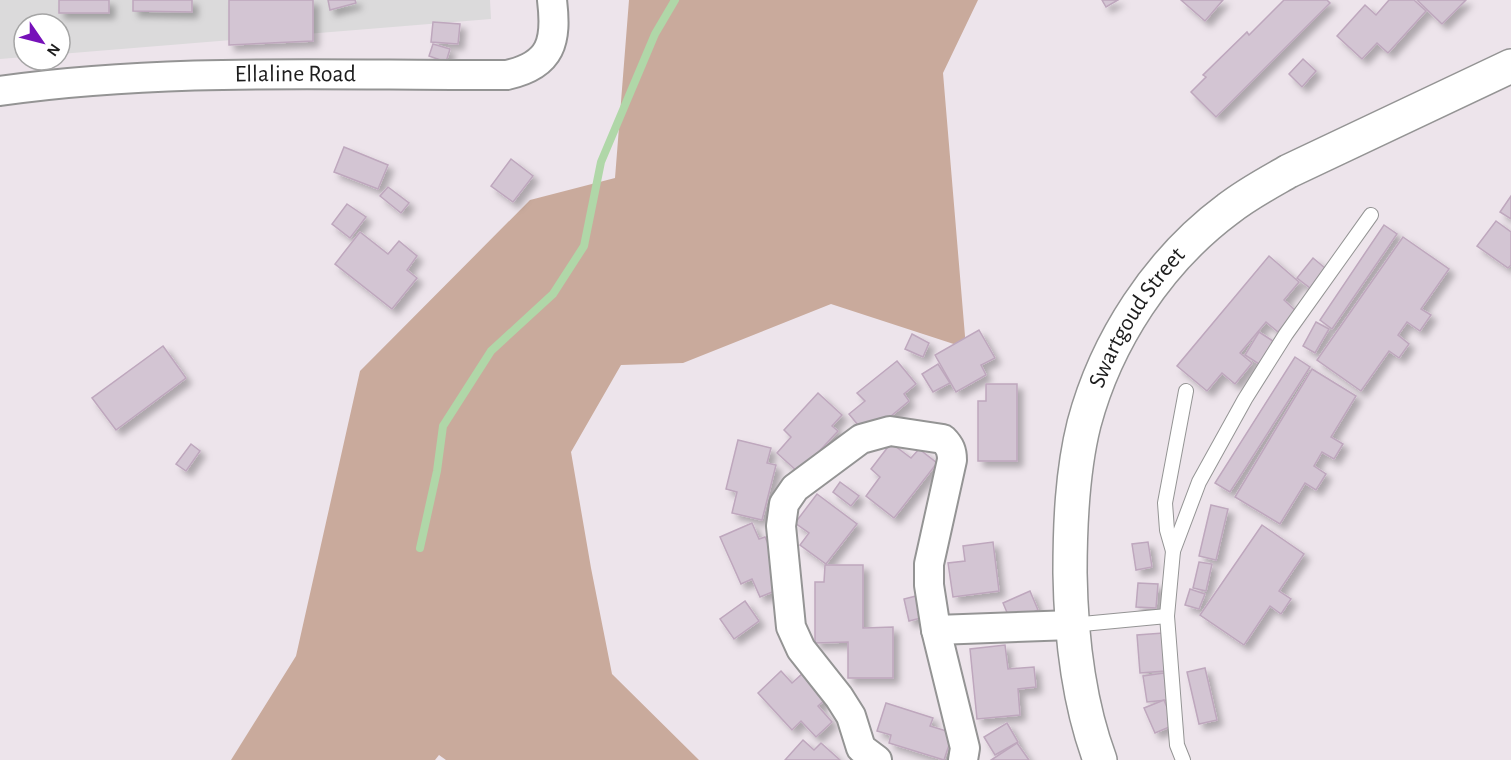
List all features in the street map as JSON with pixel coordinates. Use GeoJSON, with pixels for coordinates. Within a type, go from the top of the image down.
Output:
{"type":"FeatureCollection","features":[{"type":"Feature","properties":{"kind":"street","name":"Ellaline Road"},"geometry":{"type":"LineString","coordinates":[[0,91],[143,77],[507,75],[530,68],[548,52],[554,31],[553,9]]}},
{"type":"Feature","properties":{"kind":"street","name":"Swartgoud Street"},"geometry":{"type":"LineString","coordinates":[[1100,760],[1084,706],[1071,625],[1070,530],[1075,478],[1084,425],[1098,380],[1119,335],[1146,294],[1194,240],[1226,210],[1255,190],[1289,171],[1511,66]]}},
{"type":"Feature","properties":{"kind":"street"},"geometry":{"type":"LineString","coordinates":[[877,760],[861,748],[851,716],[801,649],[791,627],[781,526],[784,504],[795,488],[861,439],[890,431],[943,439],[952,452],[929,564],[929,585],[936,630],[965,748],[963,760]]}},
{"type":"Feature","properties":{"kind":"street"},"geometry":{"type":"LineString","coordinates":[[936,630],[1071,625]]}},
{"type":"Feature","properties":{"kind":"lane"},"geometry":{"type":"LineString","coordinates":[[1183,760],[1177,745],[1167,616],[1173,551],[1199,482],[1245,399],[1286,334],[1371,215]]}},
{"type":"Feature","properties":{"kind":"lane"},"geometry":{"type":"LineString","coordinates":[[1173,551],[1167,530],[1165,502],[1186,391]]}},
{"type":"Feature","properties":{"kind":"lane"},"geometry":{"type":"LineString","coordinates":[[1071,625],[1167,616]]}},
{"type":"Feature","properties":{"kind":"shaded area"},"geometry":{"type":"Polygon","coordinates":[[[0,0],[490,0],[491,19],[72,53],[72,12],[12,12],[12,58],[0,59],[0,0]]]}},
{"type":"Feature","properties":{"kind":"shaded area"},"geometry":{"type":"Polygon","coordinates":[[[629,0],[978,0],[943,73],[966,348],[831,304],[683,363],[621,365],[571,452],[591,568],[612,674],[699,760],[446,760],[439,755],[435,760],[231,760],[296,656],[360,371],[530,200],[615,178],[629,0]]]}},
{"type":"Feature","properties":{"kind":"building"},"geometry":{"type":"Polygon","coordinates":[[[59,0],[109,0],[109,13],[59,12],[59,0]]]}},
{"type":"Feature","properties":{"kind":"building"},"geometry":{"type":"Polygon","coordinates":[[[133,0],[192,0],[192,12],[133,11],[133,0]]]}},
{"type":"Feature","properties":{"kind":"building"},"geometry":{"type":"Polygon","coordinates":[[[229,0],[313,0],[313,41],[229,45],[229,0]]]}},
{"type":"Feature","properties":{"kind":"building"},"geometry":{"type":"Polygon","coordinates":[[[328,0],[355,0],[356,3],[330,10],[328,0]]]}},
{"type":"Feature","properties":{"kind":"building"},"geometry":{"type":"Polygon","coordinates":[[[1102,0],[1118,0],[1106,7],[1102,0]]]}},
{"type":"Feature","properties":{"kind":"building"},"geometry":{"type":"Polygon","coordinates":[[[1181,0],[1223,0],[1205,21],[1181,0]]]}},
{"type":"Feature","properties":{"kind":"building"},"geometry":{"type":"Polygon","coordinates":[[[1284,0],[1327,0],[1330,3],[1216,117],[1191,92],[1206,77],[1203,75],[1247,32],[1249,35],[1284,0]]]}},
{"type":"Feature","properties":{"kind":"building"},"geometry":{"type":"Polygon","coordinates":[[[1389,0],[1414,0],[1426,11],[1388,53],[1377,43],[1362,59],[1337,36],[1365,5],[1376,15],[1389,0]]]}},
{"type":"Feature","properties":{"kind":"building"},"geometry":{"type":"Polygon","coordinates":[[[1417,0],[1466,0],[1442,24],[1417,0]]]}},
{"type":"Feature","properties":{"kind":"building"},"geometry":{"type":"Polygon","coordinates":[[[433,22],[460,24],[458,44],[431,42],[433,22]]]}},
{"type":"Feature","properties":{"kind":"building"},"geometry":{"type":"Polygon","coordinates":[[[433,44],[450,49],[446,62],[429,56],[433,44]]]}},
{"type":"Feature","properties":{"kind":"building"},"geometry":{"type":"Polygon","coordinates":[[[1303,59],[1316,71],[1302,87],[1289,74],[1303,59]]]}},
{"type":"Feature","properties":{"kind":"building"},"geometry":{"type":"Polygon","coordinates":[[[344,147],[388,165],[378,189],[334,172],[344,147]]]}},
{"type":"Feature","properties":{"kind":"building"},"geometry":{"type":"Polygon","coordinates":[[[511,159],[533,176],[513,202],[491,186],[511,159]]]}},
{"type":"Feature","properties":{"kind":"building"},"geometry":{"type":"Polygon","coordinates":[[[388,187],[409,203],[401,213],[380,196],[388,187]]]}},
{"type":"Feature","properties":{"kind":"building"},"geometry":{"type":"Polygon","coordinates":[[[1511,196],[1511,219],[1500,212],[1511,196]]]}},
{"type":"Feature","properties":{"kind":"building"},"geometry":{"type":"Polygon","coordinates":[[[347,204],[366,217],[350,238],[332,224],[347,204]]]}},
{"type":"Feature","properties":{"kind":"building"},"geometry":{"type":"Polygon","coordinates":[[[1496,221],[1511,232],[1511,265],[1508,268],[1477,246],[1496,221]]]}},
{"type":"Feature","properties":{"kind":"building"},"geometry":{"type":"Polygon","coordinates":[[[1384,225],[1397,234],[1332,329],[1320,320],[1384,225]]]}},
{"type":"Feature","properties":{"kind":"building"},"geometry":{"type":"Polygon","coordinates":[[[360,232],[388,254],[399,241],[417,256],[407,270],[417,278],[392,309],[335,264],[360,232]]]}},
{"type":"Feature","properties":{"kind":"building"},"geometry":{"type":"Polygon","coordinates":[[[1403,237],[1449,269],[1421,309],[1431,315],[1420,331],[1407,322],[1398,335],[1409,344],[1399,358],[1389,351],[1361,391],[1317,360],[1403,237]]]}},
{"type":"Feature","properties":{"kind":"building"},"geometry":{"type":"Polygon","coordinates":[[[1269,256],[1299,282],[1284,300],[1296,311],[1278,332],[1266,322],[1240,353],[1252,363],[1235,384],[1222,373],[1207,391],[1177,366],[1269,256]]]}},
{"type":"Feature","properties":{"kind":"building"},"geometry":{"type":"Polygon","coordinates":[[[1313,258],[1325,268],[1310,288],[1297,278],[1313,258]]]}},
{"type":"Feature","properties":{"kind":"building"},"geometry":{"type":"Polygon","coordinates":[[[1316,322],[1329,329],[1315,353],[1303,346],[1316,322]]]}},
{"type":"Feature","properties":{"kind":"building"},"geometry":{"type":"Polygon","coordinates":[[[979,330],[995,358],[981,365],[986,375],[956,392],[935,355],[979,330]]]}},
{"type":"Feature","properties":{"kind":"building"},"geometry":{"type":"Polygon","coordinates":[[[1259,332],[1273,341],[1259,364],[1245,355],[1259,332]]]}},
{"type":"Feature","properties":{"kind":"building"},"geometry":{"type":"Polygon","coordinates":[[[912,334],[929,343],[923,357],[905,349],[912,334]]]}},
{"type":"Feature","properties":{"kind":"building"},"geometry":{"type":"Polygon","coordinates":[[[163,346],[186,378],[116,430],[92,398],[163,346]]]}},
{"type":"Feature","properties":{"kind":"building"},"geometry":{"type":"Polygon","coordinates":[[[1295,357],[1310,367],[1230,492],[1215,483],[1295,357]]]}},
{"type":"Feature","properties":{"kind":"building"},"geometry":{"type":"Polygon","coordinates":[[[897,361],[916,384],[904,394],[909,401],[867,436],[849,414],[865,401],[857,393],[897,361]]]}},
{"type":"Feature","properties":{"kind":"building"},"geometry":{"type":"Polygon","coordinates":[[[938,364],[950,383],[933,392],[922,374],[938,364]]]}},
{"type":"Feature","properties":{"kind":"building"},"geometry":{"type":"Polygon","coordinates":[[[1312,369],[1356,396],[1331,437],[1343,444],[1334,459],[1322,452],[1314,466],[1326,474],[1316,490],[1305,483],[1280,524],[1235,497],[1312,369]]]}},
{"type":"Feature","properties":{"kind":"building"},"geometry":{"type":"Polygon","coordinates":[[[986,384],[1017,384],[1017,461],[978,461],[978,401],[986,401],[986,384]]]}},
{"type":"Feature","properties":{"kind":"building"},"geometry":{"type":"Polygon","coordinates":[[[818,393],[842,415],[832,426],[838,431],[799,473],[777,453],[791,437],[784,430],[818,393]]]}},
{"type":"Feature","properties":{"kind":"building"},"geometry":{"type":"Polygon","coordinates":[[[738,440],[771,448],[767,463],[776,465],[762,520],[732,513],[737,492],[726,489],[738,440]]]}},
{"type":"Feature","properties":{"kind":"building"},"geometry":{"type":"Polygon","coordinates":[[[891,443],[911,458],[919,449],[937,463],[894,518],[866,496],[880,477],[871,469],[891,443]]]}},
{"type":"Feature","properties":{"kind":"building"},"geometry":{"type":"Polygon","coordinates":[[[191,444],[200,451],[186,471],[176,464],[191,444]]]}},
{"type":"Feature","properties":{"kind":"building"},"geometry":{"type":"Polygon","coordinates":[[[840,482],[859,496],[851,506],[833,492],[840,482]]]}},
{"type":"Feature","properties":{"kind":"building"},"geometry":{"type":"Polygon","coordinates":[[[817,494],[857,524],[826,564],[800,545],[809,533],[795,523],[817,494]]]}},
{"type":"Feature","properties":{"kind":"building"},"geometry":{"type":"Polygon","coordinates":[[[1211,505],[1228,509],[1216,560],[1199,556],[1211,505]]]}},
{"type":"Feature","properties":{"kind":"building"},"geometry":{"type":"Polygon","coordinates":[[[752,523],[759,539],[765,537],[787,586],[760,597],[752,579],[741,584],[720,537],[752,523]]]}},
{"type":"Feature","properties":{"kind":"building"},"geometry":{"type":"Polygon","coordinates":[[[1262,525],[1304,554],[1279,591],[1291,599],[1281,614],[1270,606],[1244,645],[1200,615],[1262,525]]]}},
{"type":"Feature","properties":{"kind":"building"},"geometry":{"type":"Polygon","coordinates":[[[993,542],[999,591],[953,597],[948,563],[965,561],[963,546],[993,542]]]}},
{"type":"Feature","properties":{"kind":"building"},"geometry":{"type":"Polygon","coordinates":[[[1148,542],[1152,567],[1136,570],[1132,544],[1148,542]]]}},
{"type":"Feature","properties":{"kind":"building"},"geometry":{"type":"Polygon","coordinates":[[[1199,562],[1212,564],[1206,591],[1193,588],[1199,562]]]}},
{"type":"Feature","properties":{"kind":"building"},"geometry":{"type":"Polygon","coordinates":[[[825,565],[863,565],[863,628],[893,627],[893,678],[848,678],[848,642],[815,643],[815,582],[824,582],[825,565]]]}},
{"type":"Feature","properties":{"kind":"building"},"geometry":{"type":"Polygon","coordinates":[[[1138,583],[1158,584],[1156,608],[1136,607],[1138,583]]]}},
{"type":"Feature","properties":{"kind":"building"},"geometry":{"type":"Polygon","coordinates":[[[1190,589],[1205,594],[1199,609],[1185,605],[1190,589]]]}},
{"type":"Feature","properties":{"kind":"building"},"geometry":{"type":"Polygon","coordinates":[[[1030,591],[1038,610],[1011,622],[1003,603],[1030,591]]]}},
{"type":"Feature","properties":{"kind":"building"},"geometry":{"type":"Polygon","coordinates":[[[920,595],[925,617],[909,621],[904,599],[920,595]]]}},
{"type":"Feature","properties":{"kind":"building"},"geometry":{"type":"Polygon","coordinates":[[[745,601],[759,621],[734,639],[720,619],[745,601]]]}},
{"type":"Feature","properties":{"kind":"building"},"geometry":{"type":"Polygon","coordinates":[[[1163,633],[1165,671],[1140,673],[1137,635],[1163,633]]]}},
{"type":"Feature","properties":{"kind":"building"},"geometry":{"type":"Polygon","coordinates":[[[1005,645],[1008,669],[1034,667],[1036,687],[1018,689],[1020,715],[977,719],[970,649],[1005,645]]]}},
{"type":"Feature","properties":{"kind":"building"},"geometry":{"type":"Polygon","coordinates":[[[1205,668],[1217,720],[1199,724],[1187,672],[1205,668]]]}},
{"type":"Feature","properties":{"kind":"building"},"geometry":{"type":"Polygon","coordinates":[[[781,671],[792,683],[803,673],[827,698],[818,706],[832,722],[816,737],[801,721],[792,730],[758,693],[781,671]]]}},
{"type":"Feature","properties":{"kind":"building"},"geometry":{"type":"Polygon","coordinates":[[[1164,673],[1167,700],[1147,702],[1143,676],[1164,673]]]}},
{"type":"Feature","properties":{"kind":"building"},"geometry":{"type":"Polygon","coordinates":[[[1164,700],[1174,725],[1155,733],[1144,708],[1164,700]]]}},
{"type":"Feature","properties":{"kind":"building"},"geometry":{"type":"Polygon","coordinates":[[[886,703],[933,718],[930,726],[953,733],[944,760],[889,743],[891,735],[877,731],[886,703]]]}},
{"type":"Feature","properties":{"kind":"building"},"geometry":{"type":"Polygon","coordinates":[[[1007,723],[1018,742],[995,755],[984,737],[1007,723]]]}},
{"type":"Feature","properties":{"kind":"building"},"geometry":{"type":"Polygon","coordinates":[[[803,740],[814,750],[821,743],[840,760],[785,760],[803,740]]]}},
{"type":"Feature","properties":{"kind":"building"},"geometry":{"type":"Polygon","coordinates":[[[1017,743],[1029,760],[991,760],[1017,743]]]}},
{"type":"Feature","properties":{"kind":"waterway"},"geometry":{"type":"LineString","coordinates":[[420,548],[437,471],[443,426],[491,351],[553,294],[584,246],[601,162],[655,34],[675,0]]}}]}
